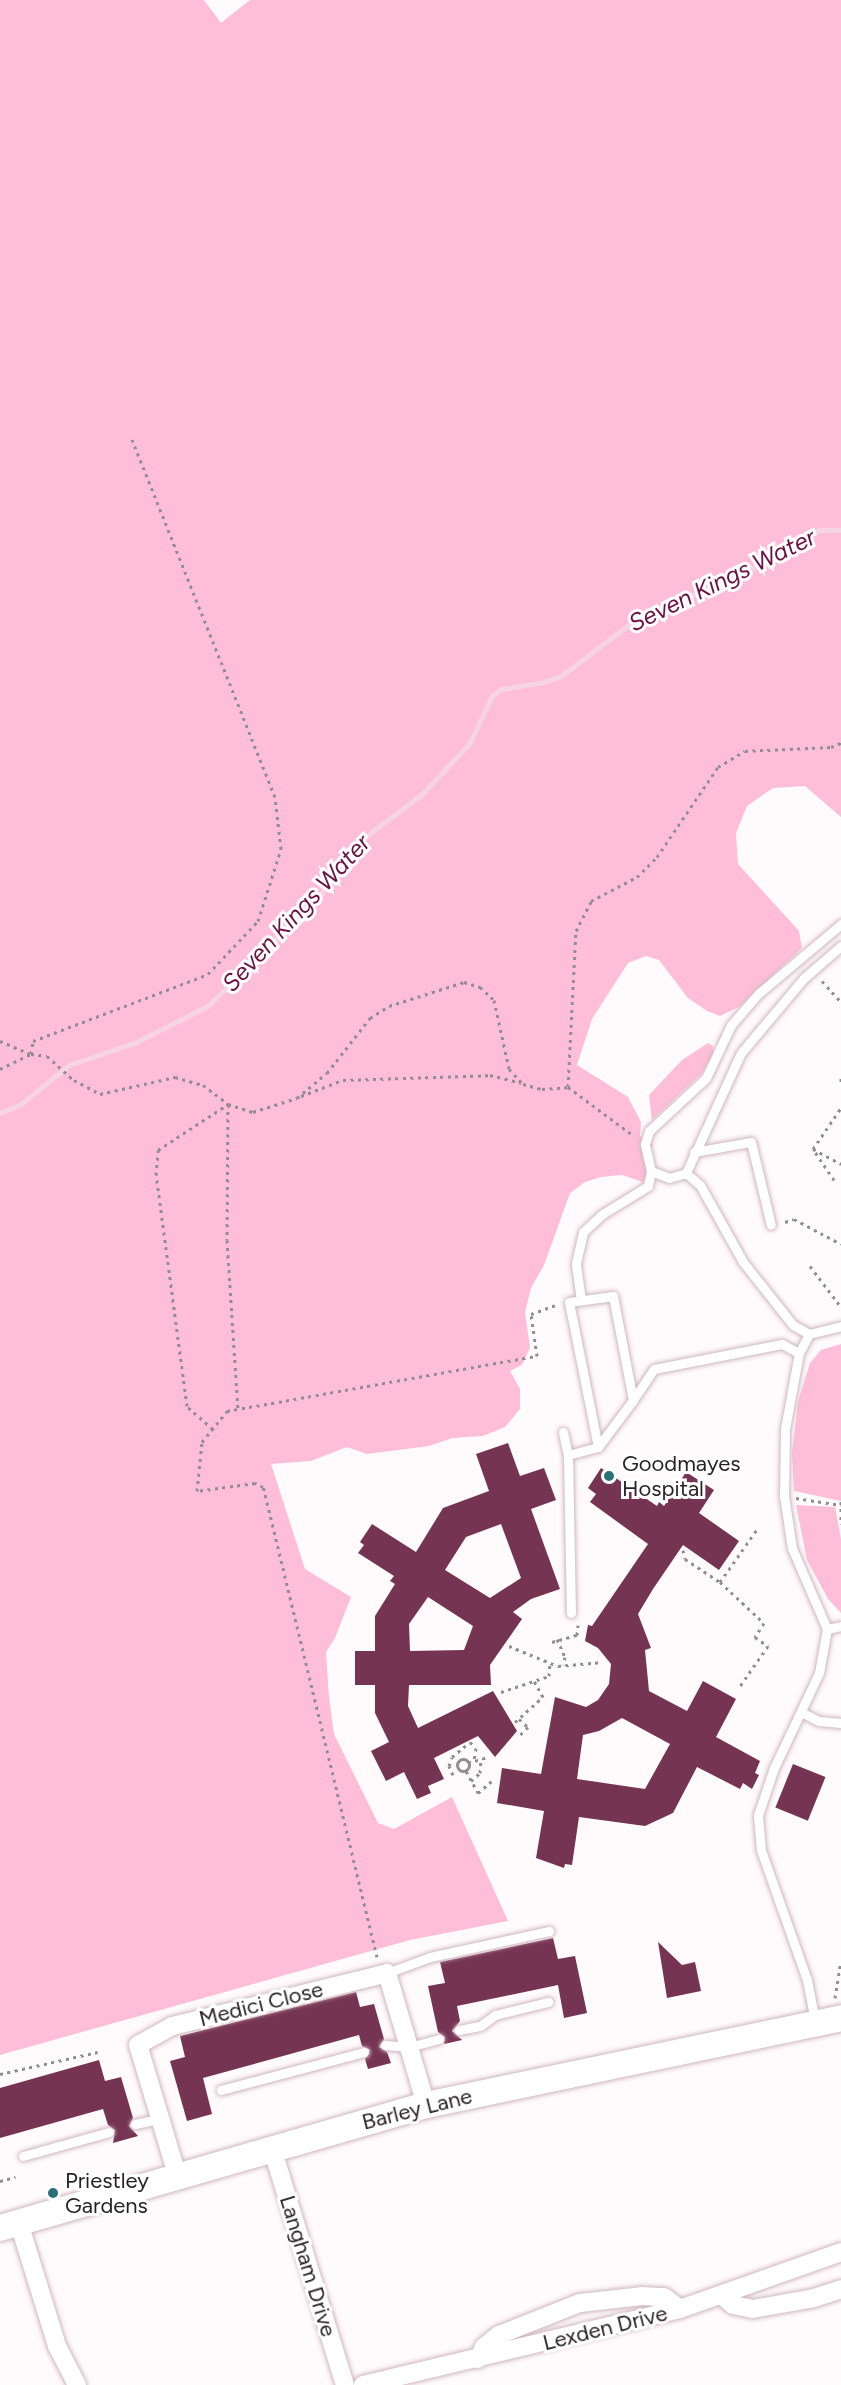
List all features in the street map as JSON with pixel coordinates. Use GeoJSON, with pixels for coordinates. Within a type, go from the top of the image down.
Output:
{"type":"FeatureCollection","features":[{"type":"Feature","properties":{"kind":"main road","name":"Barley Lane"},"geometry":{"type":"LineString","coordinates":[[9,2225],[426,2105],[816,2023],[838,2009]]}},
{"type":"Feature","properties":{"kind":"street"},"geometry":{"type":"LineString","coordinates":[[385,1973],[426,2105]]}},
{"type":"Feature","properties":{"kind":"street","name":"Medici Close"},"geometry":{"type":"LineString","coordinates":[[178,2178],[158,2119],[138,2045],[172,2026],[385,1973]]}},
{"type":"Feature","properties":{"kind":"street","name":"Langham Drive"},"geometry":{"type":"LineString","coordinates":[[272,2148],[345,2385]]}},
{"type":"Feature","properties":{"kind":"street"},"geometry":{"type":"LineString","coordinates":[[9,2225],[57,2346],[77,2385]]}},
{"type":"Feature","properties":{"kind":"street","name":"Lexden Drive"},"geometry":{"type":"LineString","coordinates":[[363,2385],[680,2309],[723,2296],[841,2252]]}},
{"type":"Feature","properties":{"kind":"street"},"geometry":{"type":"LineString","coordinates":[[723,2296],[733,2305],[753,2309],[814,2298],[841,2289]]}},
{"type":"Feature","properties":{"kind":"street"},"geometry":{"type":"LineString","coordinates":[[478,2359],[484,2347],[499,2335],[580,2303],[642,2296],[664,2297],[680,2309]]}},
{"type":"Feature","properties":{"kind":"lane"},"geometry":{"type":"LineString","coordinates":[[581,1300],[576,1263],[583,1232],[601,1215],[648,1186],[651,1171],[645,1144],[649,1131],[706,1078],[731,1025],[758,994],[841,924]]}},
{"type":"Feature","properties":{"kind":"lane"},"geometry":{"type":"LineString","coordinates":[[686,1173],[741,1053],[762,1024],[811,972],[841,946]]}},
{"type":"Feature","properties":{"kind":"lane"},"geometry":{"type":"LineString","coordinates":[[694,1152],[751,1142],[771,1225]]}},
{"type":"Feature","properties":{"kind":"lane"},"geometry":{"type":"LineString","coordinates":[[651,1171],[669,1178],[686,1173]]}},
{"type":"Feature","properties":{"kind":"lane"},"geometry":{"type":"LineString","coordinates":[[686,1173],[700,1185],[743,1262],[793,1325],[809,1334],[841,1326]]}},
{"type":"Feature","properties":{"kind":"lane"},"geometry":{"type":"LineString","coordinates":[[598,1447],[570,1302],[613,1296],[633,1400]]}},
{"type":"Feature","properties":{"kind":"lane"},"geometry":{"type":"LineString","coordinates":[[809,1334],[799,1353],[785,1429],[784,1496],[792,1548],[826,1629],[819,1673],[803,1713],[774,1768],[758,1815],[758,1832],[767,1870],[807,1980],[816,2023]]}},
{"type":"Feature","properties":{"kind":"lane"},"geometry":{"type":"LineString","coordinates":[[568,1455],[598,1447],[654,1369],[782,1344],[799,1353]]}},
{"type":"Feature","properties":{"kind":"lane"},"geometry":{"type":"LineString","coordinates":[[563,1432],[568,1455],[571,1613]]}},
{"type":"Feature","properties":{"kind":"lane"},"geometry":{"type":"LineString","coordinates":[[826,1629],[841,1626]]}},
{"type":"Feature","properties":{"kind":"lane"},"geometry":{"type":"LineString","coordinates":[[803,1713],[819,1721],[841,1724]]}},
{"type":"Feature","properties":{"kind":"lane"},"geometry":{"type":"LineString","coordinates":[[385,1973],[430,1957],[549,1931]]}},
{"type":"Feature","properties":{"kind":"lane"},"geometry":{"type":"LineString","coordinates":[[459,2030],[480,2026],[495,2015],[548,2002]]}},
{"type":"Feature","properties":{"kind":"lane"},"geometry":{"type":"LineString","coordinates":[[385,2045],[409,2047],[439,2039]]}},
{"type":"Feature","properties":{"kind":"lane"},"geometry":{"type":"LineString","coordinates":[[221,2090],[364,2052]]}},
{"type":"Feature","properties":{"kind":"lane"},"geometry":{"type":"LineString","coordinates":[[135,2124],[158,2119]]}},
{"type":"Feature","properties":{"kind":"lane"},"geometry":{"type":"LineString","coordinates":[[23,2156],[109,2132]]}},
{"type":"Feature","properties":{"kind":"path"},"geometry":{"type":"LineString","coordinates":[[31,1054],[33,1041],[208,974],[258,921],[281,849],[275,797],[132,440]]}},
{"type":"Feature","properties":{"kind":"path"},"geometry":{"type":"LineString","coordinates":[[568,1087],[576,931],[591,901],[637,877],[657,857],[718,767],[745,751],[831,747],[841,743]]}},
{"type":"Feature","properties":{"kind":"path"},"geometry":{"type":"LineString","coordinates":[[811,972],[841,1002]]}},
{"type":"Feature","properties":{"kind":"path"},"geometry":{"type":"LineString","coordinates":[[297,1098],[327,1073],[370,1018],[389,1006],[464,982],[480,987],[494,1000],[509,1068],[524,1084]]}},
{"type":"Feature","properties":{"kind":"path"},"geometry":{"type":"LineString","coordinates":[[0,1041],[31,1054],[47,1056],[57,1062],[74,1080],[100,1094],[175,1077],[203,1085],[228,1104],[253,1112],[354,1079],[490,1075],[542,1089],[568,1087],[645,1144]]}},
{"type":"Feature","properties":{"kind":"path"},"geometry":{"type":"LineString","coordinates":[[0,1069],[31,1054]]}},
{"type":"Feature","properties":{"kind":"path"},"geometry":{"type":"LineString","coordinates":[[841,1078],[841,1084]]}},
{"type":"Feature","properties":{"kind":"path"},"geometry":{"type":"LineString","coordinates":[[228,1104],[227,1240],[238,1409]]}},
{"type":"Feature","properties":{"kind":"path"},"geometry":{"type":"LineString","coordinates":[[213,1428],[187,1407],[156,1175],[158,1150],[228,1104]]}},
{"type":"Feature","properties":{"kind":"path"},"geometry":{"type":"LineString","coordinates":[[813,1149],[841,1108]]}},
{"type":"Feature","properties":{"kind":"path"},"geometry":{"type":"LineString","coordinates":[[813,1149],[841,1164]]}},
{"type":"Feature","properties":{"kind":"path"},"geometry":{"type":"LineString","coordinates":[[813,1149],[834,1180]]}},
{"type":"Feature","properties":{"kind":"path"},"geometry":{"type":"LineString","coordinates":[[771,1225],[794,1220],[841,1244]]}},
{"type":"Feature","properties":{"kind":"path"},"geometry":{"type":"LineString","coordinates":[[810,1266],[841,1307]]}},
{"type":"Feature","properties":{"kind":"path"},"geometry":{"type":"LineString","coordinates":[[385,1973],[263,1487],[255,1483],[197,1491],[202,1442],[227,1411],[537,1356],[531,1314],[540,1308],[570,1302]]}},
{"type":"Feature","properties":{"kind":"path"},"geometry":{"type":"LineString","coordinates":[[794,1498],[841,1503],[841,1524]]}},
{"type":"Feature","properties":{"kind":"path"},"geometry":{"type":"LineString","coordinates":[[720,1582],[758,1528]]}},
{"type":"Feature","properties":{"kind":"path"},"geometry":{"type":"LineString","coordinates":[[683,1550],[685,1558],[720,1582],[764,1623],[755,1637],[768,1646],[738,1689]]}},
{"type":"Feature","properties":{"kind":"path"},"geometry":{"type":"LineString","coordinates":[[552,1642],[577,1635],[579,1620]]}},
{"type":"Feature","properties":{"kind":"path"},"geometry":{"type":"LineString","coordinates":[[557,1639],[565,1657],[563,1666]]}},
{"type":"Feature","properties":{"kind":"path"},"geometry":{"type":"LineString","coordinates":[[509,1647],[549,1663],[563,1666],[603,1662]]}},
{"type":"Feature","properties":{"kind":"path"},"geometry":{"type":"LineString","coordinates":[[501,1692],[549,1676],[549,1663]]}},
{"type":"Feature","properties":{"kind":"path"},"geometry":{"type":"LineString","coordinates":[[515,1722],[543,1696],[534,1681]]}},
{"type":"Feature","properties":{"kind":"path"},"geometry":{"type":"LineString","coordinates":[[519,1719],[528,1727],[519,1736]]}},
{"type":"Feature","properties":{"kind":"path"},"geometry":{"type":"LineString","coordinates":[[453,1775],[449,1766],[452,1757],[470,1742],[476,1748],[474,1761]]}},
{"type":"Feature","properties":{"kind":"path"},"geometry":{"type":"LineString","coordinates":[[468,1763],[488,1757]]}},
{"type":"Feature","properties":{"kind":"path"},"geometry":{"type":"LineString","coordinates":[[466,1771],[458,1770],[457,1762],[464,1759],[468,1763]]}},
{"type":"Feature","properties":{"kind":"path"},"geometry":{"type":"LineString","coordinates":[[471,1781],[480,1773],[481,1759]]}},
{"type":"Feature","properties":{"kind":"path"},"geometry":{"type":"LineString","coordinates":[[468,1763],[466,1771],[478,1793],[493,1780]]}},
{"type":"Feature","properties":{"kind":"path"},"geometry":{"type":"LineString","coordinates":[[838,2009],[841,1962]]}},
{"type":"Feature","properties":{"kind":"path"},"geometry":{"type":"LineString","coordinates":[[0,2074],[98,2052]]}},
{"type":"Feature","properties":{"kind":"path"},"geometry":{"type":"LineString","coordinates":[[0,2181],[15,2177]]}},
{"type":"Feature","properties":{"kind":"shaded area"},"geometry":{"type":"Polygon","coordinates":[[[0,0],[204,0],[221,23],[250,0],[841,0],[841,817],[805,786],[773,788],[747,806],[736,833],[738,864],[799,931],[802,948],[739,1007],[720,1016],[707,1011],[688,998],[659,960],[646,956],[628,963],[592,1019],[577,1065],[628,1097],[641,1122],[640,1136],[653,1145],[643,1156],[648,1170],[643,1182],[622,1175],[601,1177],[585,1182],[570,1193],[544,1265],[531,1288],[525,1312],[530,1348],[522,1365],[510,1371],[520,1389],[520,1409],[505,1427],[483,1436],[453,1438],[429,1446],[367,1454],[347,1447],[311,1461],[271,1464],[305,1569],[351,1597],[335,1638],[326,1652],[329,1697],[334,1734],[378,1823],[394,1829],[452,1797],[508,1921],[410,1940],[0,2055],[0,0]]]}},
{"type":"Feature","properties":{"kind":"shaded area"},"geometry":{"type":"Polygon","coordinates":[[[708,1043],[713,1046],[713,1055],[702,1073],[652,1120],[649,1095],[682,1060],[708,1043]]]}},
{"type":"Feature","properties":{"kind":"shaded area"},"geometry":{"type":"Polygon","coordinates":[[[841,1344],[841,1501],[794,1491],[792,1454],[798,1401],[810,1363],[821,1350],[841,1344]]]}},
{"type":"Feature","properties":{"kind":"shaded area"},"geometry":{"type":"Polygon","coordinates":[[[796,1505],[835,1507],[841,1539],[841,1613],[828,1599],[807,1560],[796,1505]]]}},
{"type":"Feature","properties":{"kind":"building"},"geometry":{"type":"Polygon","coordinates":[[[508,1443],[520,1476],[544,1468],[556,1500],[531,1509],[560,1589],[531,1599],[513,1612],[522,1619],[490,1665],[491,1685],[409,1685],[408,1706],[418,1728],[493,1691],[517,1731],[495,1757],[478,1736],[434,1758],[444,1779],[428,1786],[431,1793],[417,1799],[404,1772],[386,1781],[371,1751],[389,1742],[375,1713],[375,1685],[355,1685],[355,1651],[375,1651],[375,1616],[395,1584],[390,1581],[394,1576],[358,1553],[364,1545],[360,1542],[372,1524],[416,1552],[443,1508],[489,1491],[476,1454],[508,1443]],[[501,1524],[466,1537],[445,1570],[490,1598],[521,1578],[501,1524]],[[428,1597],[409,1624],[410,1651],[464,1650],[473,1626],[428,1597]]]}},
{"type":"Feature","properties":{"kind":"building"},"geometry":{"type":"Polygon","coordinates":[[[601,1468],[657,1506],[659,1502],[664,1506],[686,1472],[714,1490],[699,1513],[739,1541],[719,1570],[683,1545],[638,1614],[651,1648],[645,1650],[649,1691],[687,1711],[703,1681],[736,1699],[716,1737],[760,1761],[755,1773],[759,1775],[752,1789],[743,1783],[740,1789],[697,1767],[673,1813],[645,1826],[579,1817],[572,1865],[565,1864],[564,1868],[536,1858],[544,1811],[497,1803],[502,1768],[541,1774],[555,1697],[586,1707],[598,1700],[609,1684],[611,1664],[598,1648],[585,1641],[588,1625],[592,1626],[648,1544],[590,1502],[596,1494],[588,1488],[601,1468]],[[622,1718],[599,1731],[583,1735],[577,1779],[645,1789],[670,1744],[622,1718]]]}},
{"type":"Feature","properties":{"kind":"building"},"geometry":{"type":"Polygon","coordinates":[[[793,1764],[825,1777],[808,1821],[775,1808],[793,1764]]]}},
{"type":"Feature","properties":{"kind":"building"},"geometry":{"type":"Polygon","coordinates":[[[553,1938],[558,1959],[575,1956],[587,2013],[564,2018],[558,1985],[457,2006],[460,2021],[452,2031],[462,2040],[444,2044],[445,2037],[438,2032],[428,1986],[445,1983],[440,1962],[553,1938]]]}},
{"type":"Feature","properties":{"kind":"building"},"geometry":{"type":"Polygon","coordinates":[[[658,1942],[682,1965],[695,1962],[701,1991],[667,1998],[658,1942]]]}},
{"type":"Feature","properties":{"kind":"building"},"geometry":{"type":"Polygon","coordinates":[[[356,1992],[360,2007],[374,2004],[384,2039],[379,2047],[387,2052],[391,2063],[368,2069],[365,2059],[370,2050],[362,2046],[359,2035],[203,2078],[212,2114],[187,2121],[170,2061],[185,2057],[180,2036],[356,1992]]]}},
{"type":"Feature","properties":{"kind":"building"},"geometry":{"type":"Polygon","coordinates":[[[99,2060],[105,2081],[121,2077],[133,2118],[129,2126],[138,2136],[113,2143],[115,2130],[108,2125],[103,2109],[0,2138],[0,2088],[99,2060]]]}},
{"type":"Feature","properties":{"kind":"waterway","name":"Seven Kings Water"},"geometry":{"type":"LineString","coordinates":[[0,1113],[21,1104],[69,1065],[134,1043],[208,1006],[321,894],[353,846],[421,795],[469,744],[492,696],[501,689],[540,683],[561,676],[636,619],[746,572],[818,530],[841,530]]}},
{"type":"Feature","properties":{"kind":"place","name":"Goodmayes Hospital"},"geometry":{"type":"Point","coordinates":[609,1476]}},
{"type":"Feature","properties":{"kind":"place","name":"Priestley Gardens"},"geometry":{"type":"Point","coordinates":[53,2193]}}]}
